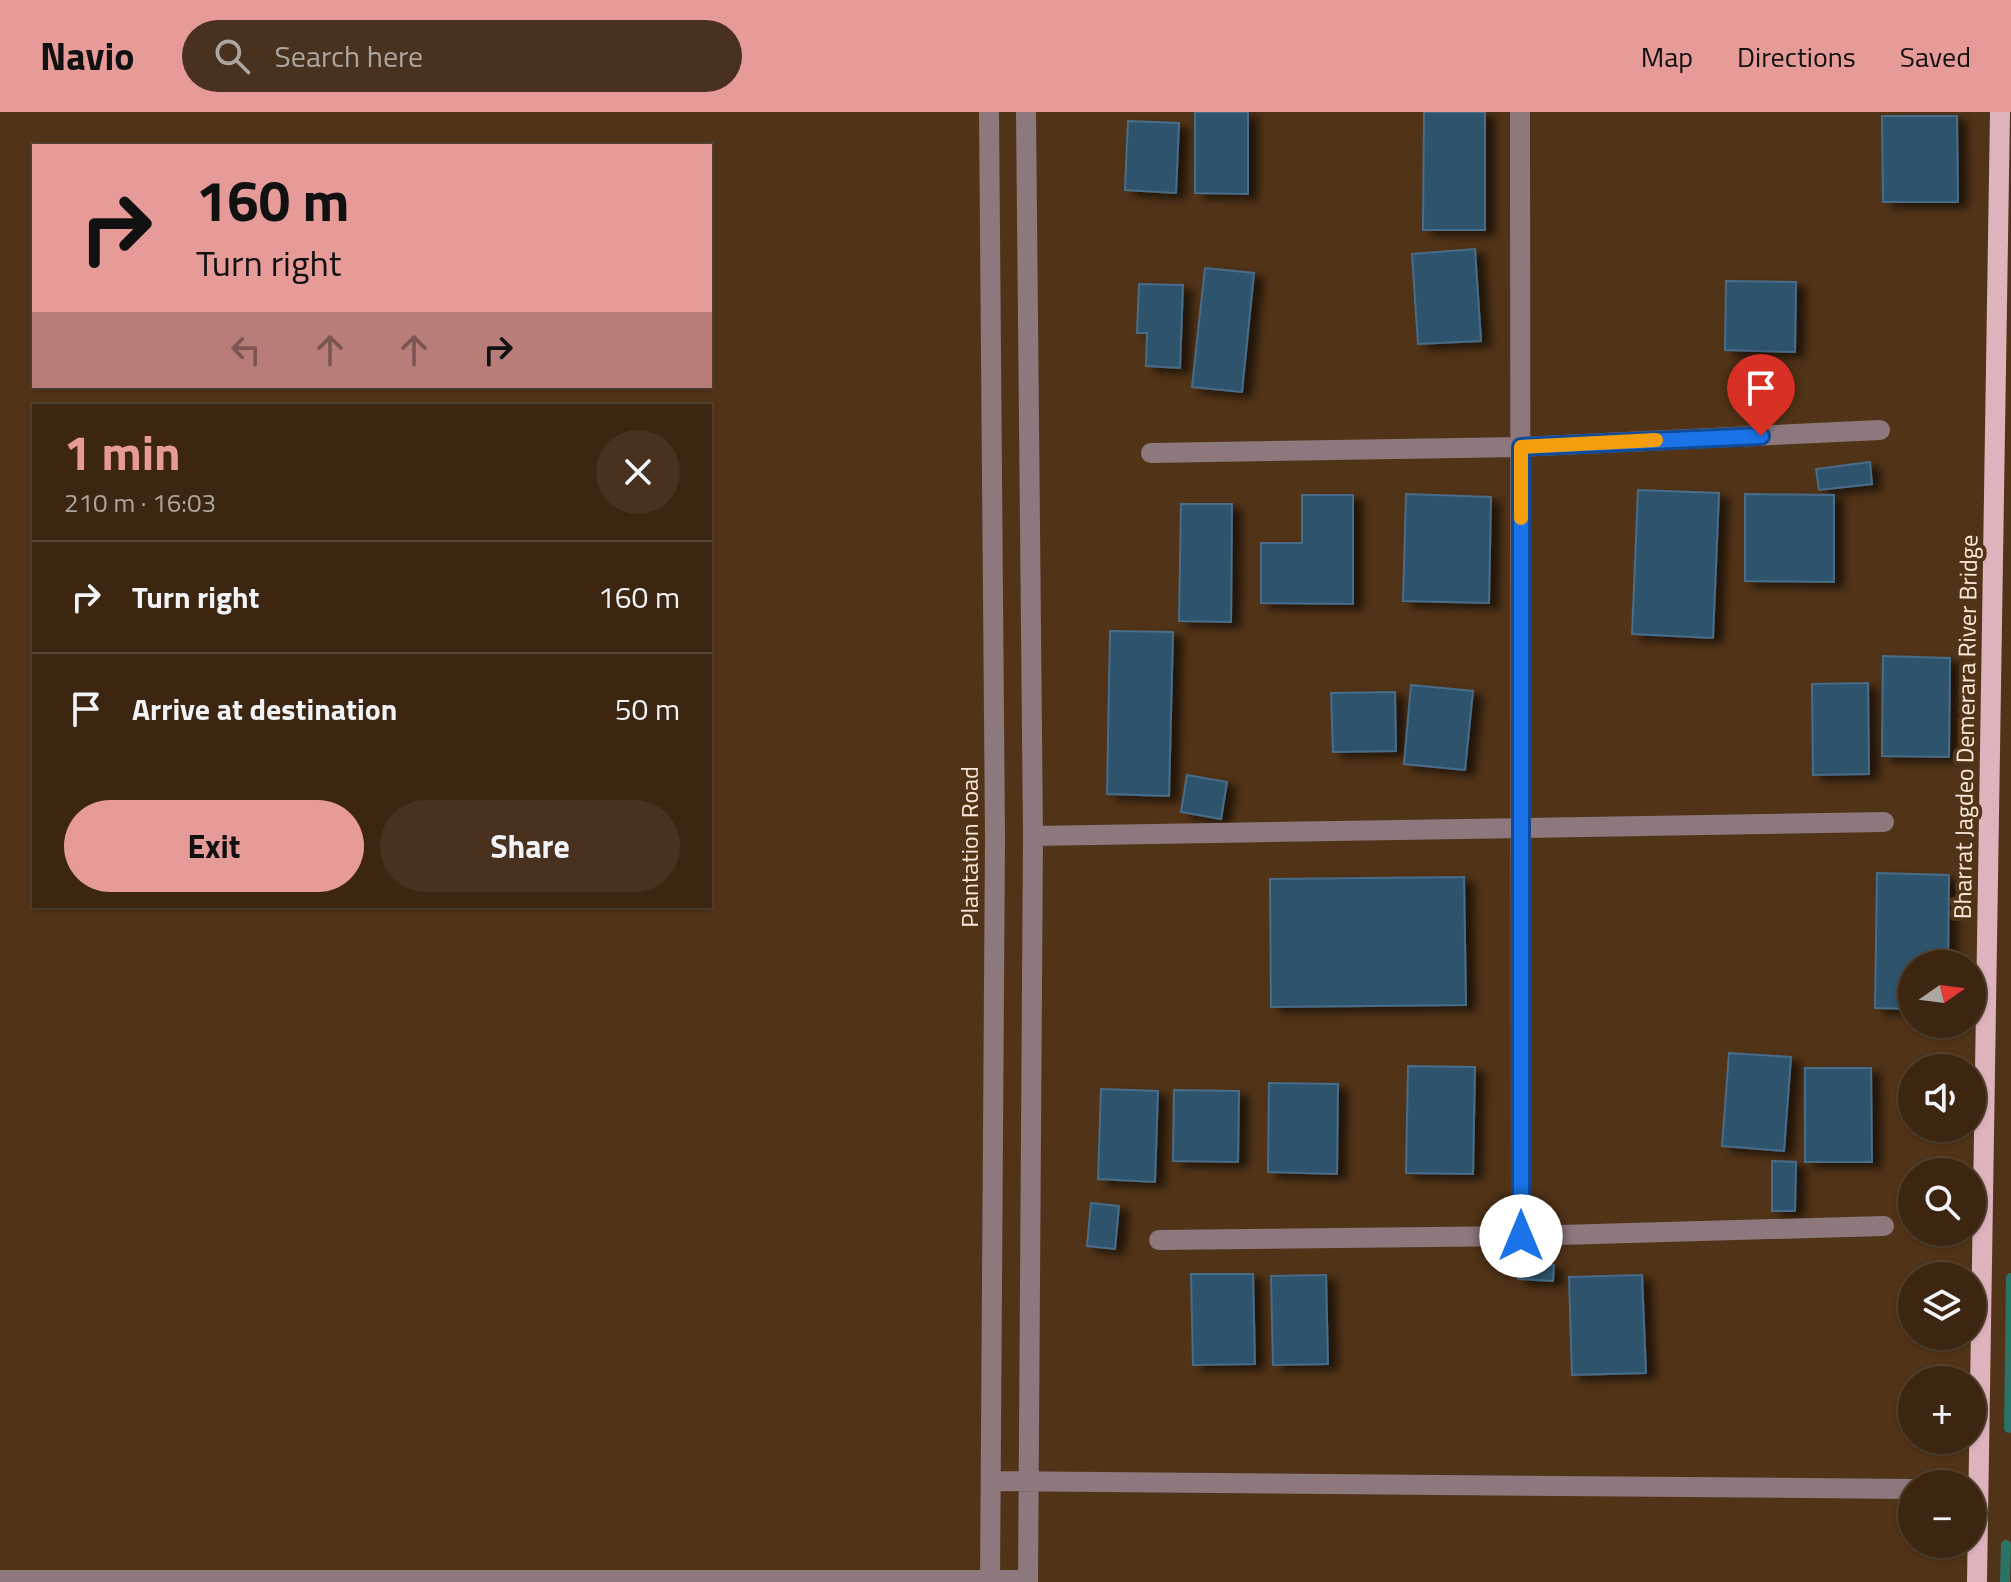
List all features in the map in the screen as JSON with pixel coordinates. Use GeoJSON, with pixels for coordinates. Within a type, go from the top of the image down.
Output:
{"type":"FeatureCollection","features":[{"type":"Feature","properties":{"kind":"main road","name":"Bharrat Jagdeo Demerara River Bridge"},"geometry":{"type":"LineString","coordinates":[[1975,1470],[2000,112]]}},
{"type":"Feature","properties":{"kind":"main road","name":"Bharrat Jagdeo Demerara River Bridge"},"geometry":{"type":"LineString","coordinates":[[1976,1558],[1977,1582]]}},
{"type":"Feature","properties":{"kind":"street","name":"Plantation Road"},"geometry":{"type":"LineString","coordinates":[[989,112],[995,821],[990,1581]]}},
{"type":"Feature","properties":{"kind":"street"},"geometry":{"type":"LineString","coordinates":[[0,1580],[1028,1581],[1033,836],[1026,112]]}},
{"type":"Feature","properties":{"kind":"street"},"geometry":{"type":"LineString","coordinates":[[1520,112],[1521,1236]]}},
{"type":"Feature","properties":{"kind":"street"},"geometry":{"type":"LineString","coordinates":[[1151,453],[1521,447],[1880,430]]}},
{"type":"Feature","properties":{"kind":"street"},"geometry":{"type":"LineString","coordinates":[[1033,836],[1884,822]]}},
{"type":"Feature","properties":{"kind":"street"},"geometry":{"type":"LineString","coordinates":[[1159,1240],[1521,1236],[1884,1226]]}},
{"type":"Feature","properties":{"kind":"street"},"geometry":{"type":"LineString","coordinates":[[991,1481],[1898,1489]]}},
{"type":"Feature","properties":{"kind":"building"},"geometry":{"type":"Polygon","coordinates":[[[1195,112],[1248,112],[1248,194],[1195,193],[1195,112]]]}},
{"type":"Feature","properties":{"kind":"building"},"geometry":{"type":"Polygon","coordinates":[[[1424,112],[1485,112],[1485,230],[1423,230],[1424,112]]]}},
{"type":"Feature","properties":{"kind":"building"},"geometry":{"type":"Polygon","coordinates":[[[1882,116],[1957,116],[1958,202],[1883,202],[1882,116]]]}},
{"type":"Feature","properties":{"kind":"building"},"geometry":{"type":"Polygon","coordinates":[[[1128,121],[1179,123],[1176,193],[1125,190],[1128,121]]]}},
{"type":"Feature","properties":{"kind":"building"},"geometry":{"type":"Polygon","coordinates":[[[1475,249],[1481,341],[1418,344],[1412,254],[1475,249]]]}},
{"type":"Feature","properties":{"kind":"building"},"geometry":{"type":"Polygon","coordinates":[[[1205,268],[1254,273],[1242,392],[1192,387],[1205,268]]]}},
{"type":"Feature","properties":{"kind":"building"},"geometry":{"type":"Polygon","coordinates":[[[1726,281],[1796,282],[1795,352],[1725,350],[1726,281]]]}},
{"type":"Feature","properties":{"kind":"building"},"geometry":{"type":"Polygon","coordinates":[[[1139,284],[1183,285],[1180,368],[1146,366],[1147,333],[1137,333],[1139,284]]]}},
{"type":"Feature","properties":{"kind":"building"},"geometry":{"type":"Polygon","coordinates":[[[1870,462],[1872,484],[1819,490],[1816,469],[1870,462]]]}},
{"type":"Feature","properties":{"kind":"building"},"geometry":{"type":"Polygon","coordinates":[[[1638,490],[1719,493],[1713,638],[1632,634],[1638,490]]]}},
{"type":"Feature","properties":{"kind":"building"},"geometry":{"type":"Polygon","coordinates":[[[1406,494],[1491,497],[1489,603],[1403,601],[1406,494]]]}},
{"type":"Feature","properties":{"kind":"building"},"geometry":{"type":"Polygon","coordinates":[[[1745,494],[1834,495],[1834,582],[1745,581],[1745,494]]]}},
{"type":"Feature","properties":{"kind":"building"},"geometry":{"type":"Polygon","coordinates":[[[1302,495],[1353,495],[1353,604],[1261,603],[1261,543],[1302,543],[1302,495]]]}},
{"type":"Feature","properties":{"kind":"building"},"geometry":{"type":"Polygon","coordinates":[[[1181,504],[1232,504],[1231,622],[1179,621],[1181,504]]]}},
{"type":"Feature","properties":{"kind":"building"},"geometry":{"type":"Polygon","coordinates":[[[1110,631],[1173,632],[1169,796],[1107,794],[1110,631]]]}},
{"type":"Feature","properties":{"kind":"building"},"geometry":{"type":"Polygon","coordinates":[[[1883,656],[1950,658],[1949,757],[1882,756],[1883,656]]]}},
{"type":"Feature","properties":{"kind":"building"},"geometry":{"type":"Polygon","coordinates":[[[1868,683],[1869,774],[1813,775],[1812,684],[1868,683]]]}},
{"type":"Feature","properties":{"kind":"building"},"geometry":{"type":"Polygon","coordinates":[[[1411,685],[1473,691],[1465,770],[1404,764],[1411,685]]]}},
{"type":"Feature","properties":{"kind":"building"},"geometry":{"type":"Polygon","coordinates":[[[1395,692],[1396,751],[1333,752],[1331,693],[1395,692]]]}},
{"type":"Feature","properties":{"kind":"building"},"geometry":{"type":"Polygon","coordinates":[[[1187,775],[1227,782],[1221,819],[1181,812],[1187,775]]]}},
{"type":"Feature","properties":{"kind":"building"},"geometry":{"type":"Polygon","coordinates":[[[1877,873],[1949,875],[1948,950],[1898,950],[1898,1009],[1875,1008],[1877,873]]]}},
{"type":"Feature","properties":{"kind":"building"},"geometry":{"type":"Polygon","coordinates":[[[1464,877],[1466,1005],[1271,1007],[1270,879],[1464,877]]]}},
{"type":"Feature","properties":{"kind":"building"},"geometry":{"type":"Polygon","coordinates":[[[1729,1053],[1791,1057],[1784,1151],[1722,1146],[1729,1053]]]}},
{"type":"Feature","properties":{"kind":"building"},"geometry":{"type":"Polygon","coordinates":[[[1408,1066],[1475,1067],[1473,1174],[1406,1173],[1408,1066]]]}},
{"type":"Feature","properties":{"kind":"building"},"geometry":{"type":"Polygon","coordinates":[[[1805,1068],[1871,1068],[1872,1162],[1805,1162],[1805,1068]]]}},
{"type":"Feature","properties":{"kind":"building"},"geometry":{"type":"Polygon","coordinates":[[[1269,1083],[1338,1084],[1337,1174],[1268,1172],[1269,1083]]]}},
{"type":"Feature","properties":{"kind":"building"},"geometry":{"type":"Polygon","coordinates":[[[1101,1089],[1158,1091],[1155,1182],[1098,1179],[1101,1089]]]}},
{"type":"Feature","properties":{"kind":"building"},"geometry":{"type":"Polygon","coordinates":[[[1174,1090],[1239,1091],[1238,1162],[1173,1161],[1174,1090]]]}},
{"type":"Feature","properties":{"kind":"building"},"geometry":{"type":"Polygon","coordinates":[[[1772,1161],[1796,1162],[1795,1211],[1772,1211],[1772,1161]]]}},
{"type":"Feature","properties":{"kind":"building"},"geometry":{"type":"Polygon","coordinates":[[[1091,1203],[1119,1206],[1115,1249],[1087,1246],[1091,1203]]]}},
{"type":"Feature","properties":{"kind":"building"},"geometry":{"type":"Polygon","coordinates":[[[1518,1263],[1554,1265],[1553,1281],[1518,1279],[1518,1263]]]}},
{"type":"Feature","properties":{"kind":"building"},"geometry":{"type":"Polygon","coordinates":[[[1191,1274],[1253,1274],[1255,1364],[1193,1365],[1191,1274]]]}},
{"type":"Feature","properties":{"kind":"building"},"geometry":{"type":"Polygon","coordinates":[[[1326,1275],[1328,1364],[1273,1365],[1271,1276],[1326,1275]]]}},
{"type":"Feature","properties":{"kind":"building"},"geometry":{"type":"Polygon","coordinates":[[[1642,1275],[1646,1373],[1572,1375],[1569,1277],[1642,1275]]]}},
{"type":"Feature","properties":{"kind":"waterway"},"geometry":{"type":"LineString","coordinates":[[2009,1428],[2011,1278]]}},
{"type":"Feature","properties":{"kind":"waterway"},"geometry":{"type":"LineString","coordinates":[[2005,1582],[2006,1545]]}},
{"type":"Feature","properties":{"kind":"slow traffic"},"geometry":{"type":"LineString","coordinates":[[1521,518],[1521,447],[1656,440]]}},
{"type":"Feature","properties":{"kind":"route"},"geometry":{"type":"LineString","coordinates":[[1521,1236],[1521,447],[1761,436]]}}]}
